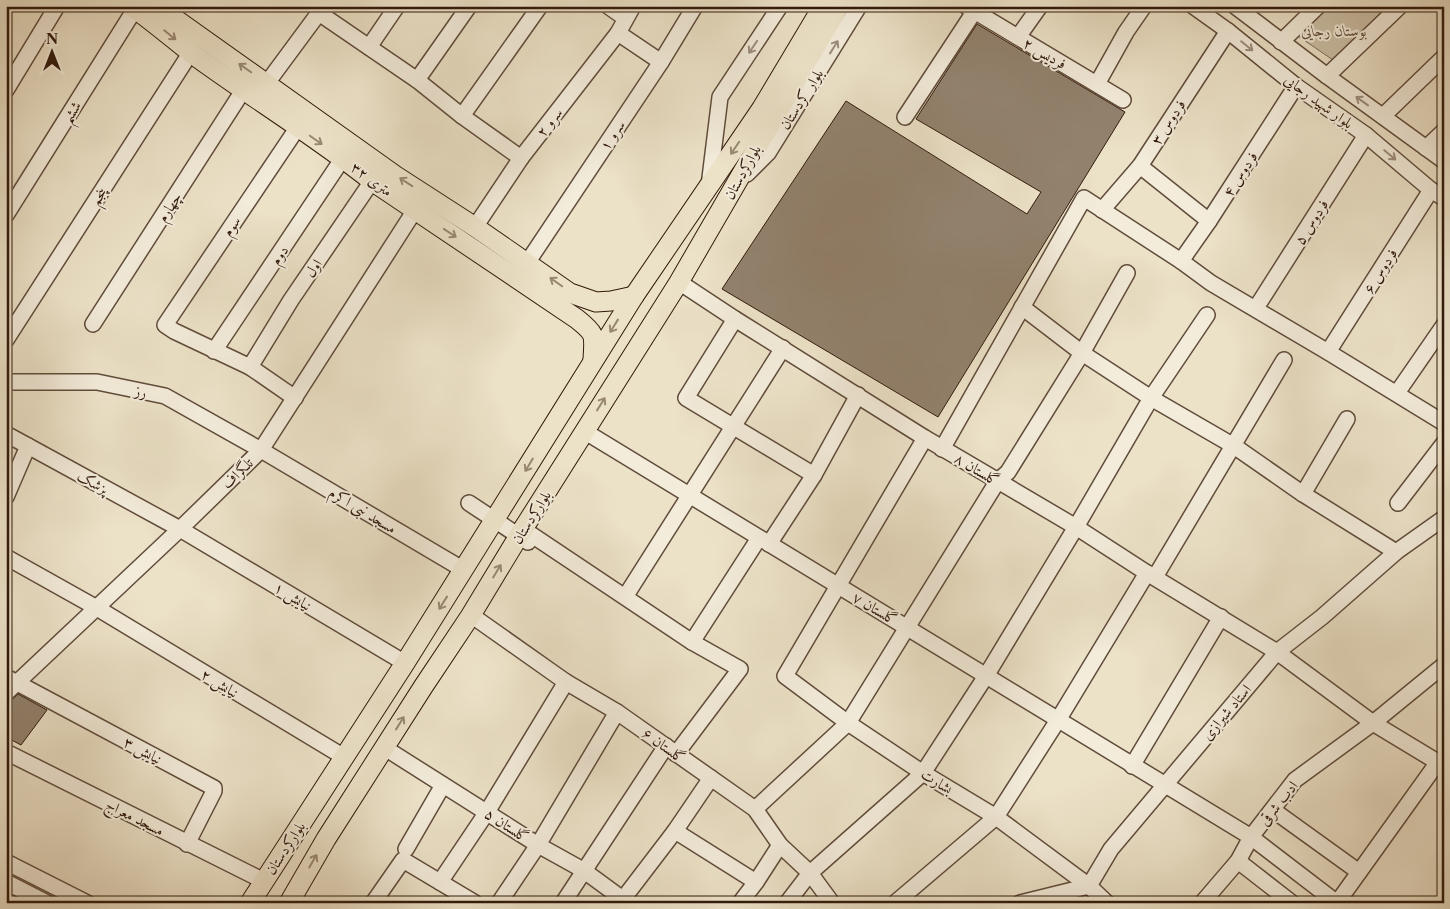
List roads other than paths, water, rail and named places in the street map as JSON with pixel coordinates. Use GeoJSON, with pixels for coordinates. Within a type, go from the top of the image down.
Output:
{"type":"FeatureCollection","features":[{"type":"Feature","properties":{"kind":"main road","name":"۳۲ متری"},"geometry":{"type":"LineString","coordinates":[[157,6],[396,176],[475,227],[570,293],[596,302],[634,296]]}},
{"type":"Feature","properties":{"kind":"main road","name":"بلوارکردستان"},"geometry":{"type":"LineString","coordinates":[[250,903],[464,570],[634,296],[762,108],[823,6]]}},
{"type":"Feature","properties":{"kind":"main road","name":"بلوارکردستان"},"geometry":{"type":"LineString","coordinates":[[289,903],[326,839],[423,686],[471,615],[584,431],[679,282],[839,6]]}},
{"type":"Feature","properties":{"kind":"main road","name":"۳۲ متری"},"geometry":{"type":"LineString","coordinates":[[133,8],[191,52],[343,158],[372,181],[577,319],[591,330],[594,337],[593,360]]}},
{"type":"Feature","properties":{"kind":"street"},"geometry":{"type":"LineString","coordinates":[[6,90],[57,6]]}},
{"type":"Feature","properties":{"kind":"street"},"geometry":{"type":"LineString","coordinates":[[369,47],[397,6]]}},
{"type":"Feature","properties":{"kind":"street"},"geometry":{"type":"LineString","coordinates":[[417,80],[469,6]]}},
{"type":"Feature","properties":{"kind":"street"},"geometry":{"type":"LineString","coordinates":[[462,116],[540,6]]}},
{"type":"Feature","properties":{"kind":"street"},"geometry":{"type":"LineString","coordinates":[[608,6],[629,12]]}},
{"type":"Feature","properties":{"kind":"street","name":"سرو ۱"},"geometry":{"type":"LineString","coordinates":[[527,263],[661,62],[695,6]]}},
{"type":"Feature","properties":{"kind":"street","name":"بلوارکردستان"},"geometry":{"type":"LineString","coordinates":[[709,186],[720,97],[780,6]]}},
{"type":"Feature","properties":{"kind":"street","name":"بلوار کردستان"},"geometry":{"type":"LineString","coordinates":[[735,186],[768,153],[859,6]]}},
{"type":"Feature","properties":{"kind":"street"},"geometry":{"type":"LineString","coordinates":[[1018,37],[1040,6]]}},
{"type":"Feature","properties":{"kind":"street"},"geometry":{"type":"LineString","coordinates":[[1097,84],[1126,32],[1144,6]]}},
{"type":"Feature","properties":{"kind":"street","name":"بلوار شهید رجایی"},"geometry":{"type":"LineString","coordinates":[[1193,6],[1228,31],[1296,86],[1366,135],[1438,194]]}},
{"type":"Feature","properties":{"kind":"street"},"geometry":{"type":"LineString","coordinates":[[1281,42],[1318,6]]}},
{"type":"Feature","properties":{"kind":"street"},"geometry":{"type":"LineString","coordinates":[[1327,76],[1400,6]]}},
{"type":"Feature","properties":{"kind":"street","name":"بلوار شهید رجایی"},"geometry":{"type":"LineString","coordinates":[[1239,7],[1281,42],[1438,155]]}},
{"type":"Feature","properties":{"kind":"street","name":"ششم"},"geometry":{"type":"LineString","coordinates":[[6,215],[133,8]]}},
{"type":"Feature","properties":{"kind":"street"},"geometry":{"type":"LineString","coordinates":[[905,117],[970,9]]}},
{"type":"Feature","properties":{"kind":"street","name":"فردیس ۲"},"geometry":{"type":"LineString","coordinates":[[970,9],[1123,100]]}},
{"type":"Feature","properties":{"kind":"street"},"geometry":{"type":"LineString","coordinates":[[267,83],[321,10],[520,158]]}},
{"type":"Feature","properties":{"kind":"street","name":"سرو ۲"},"geometry":{"type":"LineString","coordinates":[[475,227],[520,158],[618,33],[629,12]]}},
{"type":"Feature","properties":{"kind":"street","name":"فردوس ۳"},"geometry":{"type":"LineString","coordinates":[[1102,210],[1140,166],[1228,31]]}},
{"type":"Feature","properties":{"kind":"street"},"geometry":{"type":"LineString","coordinates":[[618,33],[661,62]]}},
{"type":"Feature","properties":{"kind":"street","name":"پنجم"},"geometry":{"type":"LineString","coordinates":[[6,340],[191,52]]}},
{"type":"Feature","properties":{"kind":"street"},"geometry":{"type":"LineString","coordinates":[[1383,116],[1444,57]]}},
{"type":"Feature","properties":{"kind":"street","name":"فردوس ۴"},"geometry":{"type":"LineString","coordinates":[[1181,261],[1296,86]]}},
{"type":"Feature","properties":{"kind":"street","name":"چهارم"},"geometry":{"type":"LineString","coordinates":[[93,324],[244,89]]}},
{"type":"Feature","properties":{"kind":"street","name":"سوم"},"geometry":{"type":"LineString","coordinates":[[214,351],[165,325],[298,127]]}},
{"type":"Feature","properties":{"kind":"street"},"geometry":{"type":"LineString","coordinates":[[1438,155],[1444,131]]}},
{"type":"Feature","properties":{"kind":"street","name":"فردوس ۵"},"geometry":{"type":"LineString","coordinates":[[1256,308],[1366,135]]}},
{"type":"Feature","properties":{"kind":"street","name":"دوم"},"geometry":{"type":"LineString","coordinates":[[214,351],[343,158]]}},
{"type":"Feature","properties":{"kind":"street"},"geometry":{"type":"LineString","coordinates":[[1140,166],[1209,221]]}},
{"type":"Feature","properties":{"kind":"street","name":"اول"},"geometry":{"type":"LineString","coordinates":[[254,362],[291,300],[372,181]]}},
{"type":"Feature","properties":{"kind":"street","name":"فردوس ۶"},"geometry":{"type":"LineString","coordinates":[[1328,352],[1438,194]]}},
{"type":"Feature","properties":{"kind":"street"},"geometry":{"type":"LineString","coordinates":[[942,449],[1084,198],[1181,261],[1211,283],[1256,308],[1444,423]]}},
{"type":"Feature","properties":{"kind":"street","name":"تلگراف"},"geometry":{"type":"LineString","coordinates":[[10,684],[97,608],[262,450],[415,210]]}},
{"type":"Feature","properties":{"kind":"street"},"geometry":{"type":"LineString","coordinates":[[755,808],[848,723],[997,482],[1008,472],[1082,353],[1127,273]]}},
{"type":"Feature","properties":{"kind":"street","name":"گلستان ۸"},"geometry":{"type":"LineString","coordinates":[[679,282],[942,449],[1076,527],[1277,652],[1373,724],[1441,764]]}},
{"type":"Feature","properties":{"kind":"street"},"geometry":{"type":"LineString","coordinates":[[1022,308],[1082,353],[1151,398],[1234,446],[1302,494],[1396,552]]}},
{"type":"Feature","properties":{"kind":"street"},"geometry":{"type":"LineString","coordinates":[[787,903],[810,873],[923,773],[986,676],[1151,398],[1207,315]]}},
{"type":"Feature","properties":{"kind":"street"},"geometry":{"type":"LineString","coordinates":[[735,319],[686,398],[814,475]]}},
{"type":"Feature","properties":{"kind":"street"},"geometry":{"type":"LineString","coordinates":[[1397,393],[1443,329]]}},
{"type":"Feature","properties":{"kind":"street"},"geometry":{"type":"LineString","coordinates":[[625,597],[783,348]]}},
{"type":"Feature","properties":{"kind":"street"},"geometry":{"type":"LineString","coordinates":[[214,351],[254,362],[295,398]]}},
{"type":"Feature","properties":{"kind":"street"},"geometry":{"type":"LineString","coordinates":[[895,903],[996,818],[1234,446],[1284,360]]}},
{"type":"Feature","properties":{"kind":"street","name":"رز"},"geometry":{"type":"LineString","coordinates":[[6,382],[97,382],[165,396],[262,450]]}},
{"type":"Feature","properties":{"kind":"street"},"geometry":{"type":"LineString","coordinates":[[692,642],[814,475],[858,395]]}},
{"type":"Feature","properties":{"kind":"street"},"geometry":{"type":"LineString","coordinates":[[1302,494],[1346,419]]}},
{"type":"Feature","properties":{"kind":"street","name":"گلستان ۷"},"geometry":{"type":"LineString","coordinates":[[584,431],[1251,837],[1337,903]]}},
{"type":"Feature","properties":{"kind":"street","name":"پزشک"},"geometry":{"type":"LineString","coordinates":[[6,434],[180,529]]}},
{"type":"Feature","properties":{"kind":"street"},"geometry":{"type":"LineString","coordinates":[[838,586],[925,438]]}},
{"type":"Feature","properties":{"kind":"street"},"geometry":{"type":"LineString","coordinates":[[1398,503],[1444,443]]}},
{"type":"Feature","properties":{"kind":"street"},"geometry":{"type":"LineString","coordinates":[[6,497],[28,446]]}},
{"type":"Feature","properties":{"kind":"street","name":"مسجد نبی اکرم"},"geometry":{"type":"LineString","coordinates":[[262,450],[464,570]]}},
{"type":"Feature","properties":{"kind":"street"},"geometry":{"type":"LineString","coordinates":[[469,503],[495,520],[521,532],[625,597],[692,642],[740,669],[671,750],[583,870],[563,903]]}},
{"type":"Feature","properties":{"kind":"street","name":"استاد شیرازی"},"geometry":{"type":"LineString","coordinates":[[1089,886],[1111,849],[1277,652],[1322,617],[1396,552],[1444,518]]}},
{"type":"Feature","properties":{"kind":"street","name":"نیایش ۱"},"geometry":{"type":"LineString","coordinates":[[180,529],[405,663]]}},
{"type":"Feature","properties":{"kind":"street"},"geometry":{"type":"LineString","coordinates":[[521,532],[535,546]]}},
{"type":"Feature","properties":{"kind":"street","name":"نیایش ۲"},"geometry":{"type":"LineString","coordinates":[[6,557],[97,608],[344,757]]}},
{"type":"Feature","properties":{"kind":"street","name":"بشارت"},"geometry":{"type":"LineString","coordinates":[[838,586],[785,676],[848,723],[923,773],[996,818],[1089,886],[1107,903]]}},
{"type":"Feature","properties":{"kind":"street","name":"گلستان ۶"},"geometry":{"type":"LineString","coordinates":[[471,615],[566,682],[617,712],[755,808],[780,845],[810,873],[832,903]]}},
{"type":"Feature","properties":{"kind":"street"},"geometry":{"type":"LineString","coordinates":[[1132,766],[1221,617]]}},
{"type":"Feature","properties":{"kind":"street","name":"ادب شرقی"},"geometry":{"type":"LineString","coordinates":[[1202,903],[1238,861],[1251,837],[1295,780],[1373,724],[1444,665]]}},
{"type":"Feature","properties":{"kind":"street"},"geometry":{"type":"LineString","coordinates":[[440,882],[487,812],[566,682]]}},
{"type":"Feature","properties":{"kind":"street","name":"نیایش ۳"},"geometry":{"type":"LineString","coordinates":[[10,684],[214,788],[186,844]]}},
{"type":"Feature","properties":{"kind":"street"},"geometry":{"type":"LineString","coordinates":[[500,903],[538,844],[617,712]]}},
{"type":"Feature","properties":{"kind":"street","name":"گلستان ۵"},"geometry":{"type":"LineString","coordinates":[[384,748],[583,870],[624,902]]}},
{"type":"Feature","properties":{"kind":"street","name":"مسجد معراج"},"geometry":{"type":"LineString","coordinates":[[6,752],[264,882]]}},
{"type":"Feature","properties":{"kind":"street"},"geometry":{"type":"LineString","coordinates":[[1337,903],[1441,764]]}},
{"type":"Feature","properties":{"kind":"street"},"geometry":{"type":"LineString","coordinates":[[624,902],[711,778]]}},
{"type":"Feature","properties":{"kind":"street"},"geometry":{"type":"LineString","coordinates":[[373,903],[405,854],[443,785]]}},
{"type":"Feature","properties":{"kind":"street"},"geometry":{"type":"LineString","coordinates":[[1272,810],[1359,872]]}},
{"type":"Feature","properties":{"kind":"street"},"geometry":{"type":"LineString","coordinates":[[675,831],[756,882]]}},
{"type":"Feature","properties":{"kind":"street"},"geometry":{"type":"LineString","coordinates":[[740,903],[780,845]]}},
{"type":"Feature","properties":{"kind":"street"},"geometry":{"type":"LineString","coordinates":[[405,854],[467,901]]}},
{"type":"Feature","properties":{"kind":"street"},"geometry":{"type":"LineString","coordinates":[[1238,861],[1292,903]]}},
{"type":"Feature","properties":{"kind":"street"},"geometry":{"type":"LineString","coordinates":[[6,862],[87,903]]}},
{"type":"Feature","properties":{"kind":"street"},"geometry":{"type":"LineString","coordinates":[[21,890],[31,875]]}},
{"type":"Feature","properties":{"kind":"street"},"geometry":{"type":"LineString","coordinates":[[6,882],[47,903]]}},
{"type":"Feature","properties":{"kind":"street"},"geometry":{"type":"LineString","coordinates":[[1020,903],[1089,886]]}},
{"type":"Feature","properties":{"kind":"park label","name":"بوستان رجایی"},"geometry":{"type":"Point","coordinates":[1334,30]}}]}
